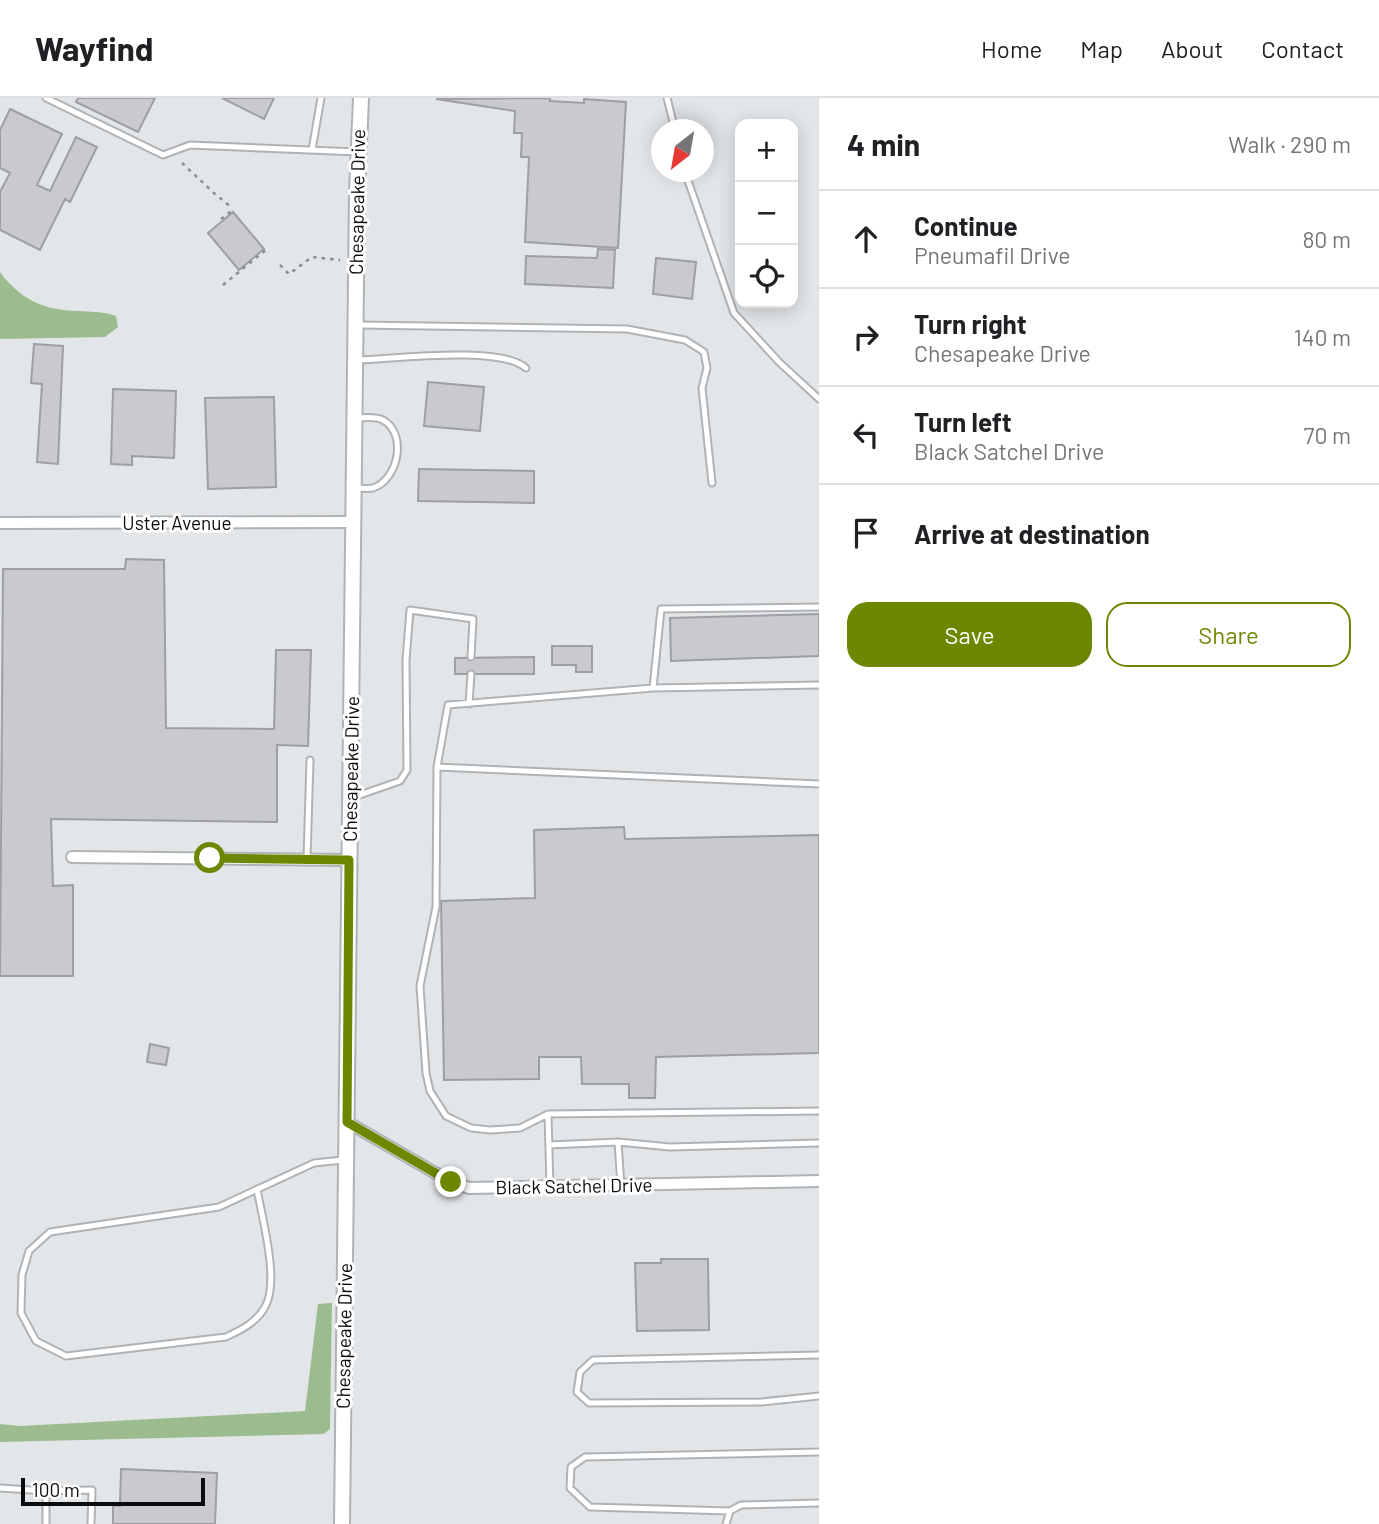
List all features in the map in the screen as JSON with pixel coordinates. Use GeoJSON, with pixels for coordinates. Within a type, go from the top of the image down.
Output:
{"type":"FeatureCollection","features":[{"type":"Feature","properties":{"kind":"street","name":"Chesapeake Drive"},"geometry":{"type":"LineString","coordinates":[[342,1524],[355,325],[361,98]]}},
{"type":"Feature","properties":{"kind":"street","name":"Uster Avenue"},"geometry":{"type":"LineString","coordinates":[[0,523],[353,522]]}},
{"type":"Feature","properties":{"kind":"street"},"geometry":{"type":"LineString","coordinates":[[72,857],[349,860]]}},
{"type":"Feature","properties":{"kind":"street","name":"Black Satchel Drive"},"geometry":{"type":"LineString","coordinates":[[347,1122],[463,1187],[819,1181]]}},
{"type":"Feature","properties":{"kind":"lane"},"geometry":{"type":"LineString","coordinates":[[46,98],[163,155],[190,145],[358,152]]}},
{"type":"Feature","properties":{"kind":"lane"},"geometry":{"type":"LineString","coordinates":[[312,150],[321,98]]}},
{"type":"Feature","properties":{"kind":"lane"},"geometry":{"type":"LineString","coordinates":[[667,98],[672,119]]}},
{"type":"Feature","properties":{"kind":"lane"},"geometry":{"type":"LineString","coordinates":[[688,182],[734,313],[779,362],[819,399]]}},
{"type":"Feature","properties":{"kind":"lane"},"geometry":{"type":"LineString","coordinates":[[355,325],[627,330],[685,340],[704,352],[707,368],[702,388],[712,483]]}},
{"type":"Feature","properties":{"kind":"lane"},"geometry":{"type":"LineString","coordinates":[[355,360],[418,355],[482,357],[510,360],[526,368]]}},
{"type":"Feature","properties":{"kind":"lane"},"geometry":{"type":"LineString","coordinates":[[354,418],[372,418],[386,422],[395,433],[397,456],[390,476],[382,483],[374,487],[354,488]]}},
{"type":"Feature","properties":{"kind":"lane"},"geometry":{"type":"LineString","coordinates":[[653,688],[661,609],[819,607]]}},
{"type":"Feature","properties":{"kind":"lane"},"geometry":{"type":"LineString","coordinates":[[350,798],[400,781],[407,770],[406,660],[411,610],[473,619],[471,657]]}},
{"type":"Feature","properties":{"kind":"lane"},"geometry":{"type":"LineString","coordinates":[[469,704],[471,674]]}},
{"type":"Feature","properties":{"kind":"lane"},"geometry":{"type":"LineString","coordinates":[[819,685],[653,688],[448,705],[437,767],[436,907],[420,986],[425,1073],[430,1091],[446,1116],[471,1128],[520,1128],[548,1114],[819,1111]]}},
{"type":"Feature","properties":{"kind":"lane"},"geometry":{"type":"LineString","coordinates":[[307,859],[310,760]]}},
{"type":"Feature","properties":{"kind":"lane"},"geometry":{"type":"LineString","coordinates":[[437,767],[819,784]]}},
{"type":"Feature","properties":{"kind":"lane"},"geometry":{"type":"LineString","coordinates":[[548,1114],[550,1187]]}},
{"type":"Feature","properties":{"kind":"lane"},"geometry":{"type":"LineString","coordinates":[[548,1145],[618,1142],[670,1147],[819,1143]]}},
{"type":"Feature","properties":{"kind":"lane"},"geometry":{"type":"LineString","coordinates":[[618,1142],[621,1186]]}},
{"type":"Feature","properties":{"kind":"lane"},"geometry":{"type":"LineString","coordinates":[[257,1189],[272,1274],[266,1307],[245,1328],[226,1337],[65,1356],[36,1341],[21,1314],[22,1275],[29,1251],[50,1232],[219,1207],[257,1189],[314,1163],[346,1160]]}},
{"type":"Feature","properties":{"kind":"lane"},"geometry":{"type":"LineString","coordinates":[[819,1355],[593,1360],[580,1372],[578,1392],[589,1403],[761,1402],[819,1396]]}},
{"type":"Feature","properties":{"kind":"lane"},"geometry":{"type":"LineString","coordinates":[[819,1452],[585,1457],[572,1467],[570,1488],[590,1507],[730,1511],[741,1505],[819,1503]]}},
{"type":"Feature","properties":{"kind":"lane"},"geometry":{"type":"LineString","coordinates":[[0,1488],[92,1490],[90,1524]]}},
{"type":"Feature","properties":{"kind":"lane"},"geometry":{"type":"LineString","coordinates":[[46,1491],[46,1524]]}},
{"type":"Feature","properties":{"kind":"lane"},"geometry":{"type":"LineString","coordinates":[[726,1524],[730,1511]]}},
{"type":"Feature","properties":{"kind":"path"},"geometry":{"type":"LineString","coordinates":[[182,163],[233,208],[221,219]]}},
{"type":"Feature","properties":{"kind":"path"},"geometry":{"type":"LineString","coordinates":[[223,285],[267,249]]}},
{"type":"Feature","properties":{"kind":"path"},"geometry":{"type":"LineString","coordinates":[[280,265],[289,274],[312,257],[340,260]]}},
{"type":"Feature","properties":{"kind":"green space"},"geometry":{"type":"Polygon","coordinates":[[[0,272],[16,289],[33,301],[65,310],[111,314],[116,316],[118,327],[105,337],[0,339],[0,272]]]}},
{"type":"Feature","properties":{"kind":"green space"},"geometry":{"type":"Polygon","coordinates":[[[332,1303],[330,1429],[324,1434],[0,1442],[0,1424],[20,1426],[305,1411],[318,1304],[332,1303]]]}},
{"type":"Feature","properties":{"kind":"building"},"geometry":{"type":"Polygon","coordinates":[[[78,98],[155,98],[138,132],[76,102],[78,98]]]}},
{"type":"Feature","properties":{"kind":"building"},"geometry":{"type":"Polygon","coordinates":[[[222,98],[274,98],[264,119],[222,98]]]}},
{"type":"Feature","properties":{"kind":"building"},"geometry":{"type":"Polygon","coordinates":[[[550,98],[550,101],[584,103],[584,99],[626,102],[618,248],[525,242],[529,157],[521,157],[522,133],[514,133],[515,111],[436,99],[550,98]]]}},
{"type":"Feature","properties":{"kind":"building"},"geometry":{"type":"Polygon","coordinates":[[[10,109],[62,134],[37,185],[50,191],[76,137],[97,147],[70,202],[65,199],[40,250],[0,230],[0,192],[10,173],[0,168],[0,130],[10,109]]]}},
{"type":"Feature","properties":{"kind":"building"},"geometry":{"type":"Polygon","coordinates":[[[233,212],[264,249],[239,270],[208,233],[233,212]]]}},
{"type":"Feature","properties":{"kind":"building"},"geometry":{"type":"Polygon","coordinates":[[[598,249],[615,250],[613,288],[525,284],[526,256],[597,258],[598,249]]]}},
{"type":"Feature","properties":{"kind":"building"},"geometry":{"type":"Polygon","coordinates":[[[656,258],[696,262],[692,299],[653,294],[656,258]]]}},
{"type":"Feature","properties":{"kind":"building"},"geometry":{"type":"Polygon","coordinates":[[[34,344],[63,346],[58,464],[37,462],[42,384],[31,383],[34,344]]]}},
{"type":"Feature","properties":{"kind":"building"},"geometry":{"type":"Polygon","coordinates":[[[428,382],[484,387],[480,431],[424,426],[428,382]]]}},
{"type":"Feature","properties":{"kind":"building"},"geometry":{"type":"Polygon","coordinates":[[[113,389],[176,391],[174,458],[132,456],[132,465],[111,464],[113,389]]]}},
{"type":"Feature","properties":{"kind":"building"},"geometry":{"type":"Polygon","coordinates":[[[274,397],[276,487],[208,489],[205,398],[274,397]]]}},
{"type":"Feature","properties":{"kind":"building"},"geometry":{"type":"Polygon","coordinates":[[[419,469],[534,471],[534,503],[418,501],[419,469]]]}},
{"type":"Feature","properties":{"kind":"building"},"geometry":{"type":"Polygon","coordinates":[[[126,559],[164,560],[166,728],[274,729],[276,650],[311,650],[308,746],[277,745],[277,822],[51,819],[53,886],[73,885],[73,976],[0,976],[3,569],[125,569],[126,559]]]}},
{"type":"Feature","properties":{"kind":"building"},"geometry":{"type":"Polygon","coordinates":[[[819,614],[819,656],[671,661],[670,618],[819,614]]]}},
{"type":"Feature","properties":{"kind":"building"},"geometry":{"type":"Polygon","coordinates":[[[552,646],[592,646],[592,672],[576,672],[576,665],[552,665],[552,646]]]}},
{"type":"Feature","properties":{"kind":"building"},"geometry":{"type":"Polygon","coordinates":[[[534,657],[534,674],[455,674],[455,658],[534,657]]]}},
{"type":"Feature","properties":{"kind":"building"},"geometry":{"type":"Polygon","coordinates":[[[624,827],[625,839],[819,835],[819,1053],[656,1057],[655,1098],[629,1098],[629,1084],[582,1084],[581,1057],[539,1057],[539,1079],[444,1080],[441,901],[535,898],[534,830],[624,827]]]}},
{"type":"Feature","properties":{"kind":"building"},"geometry":{"type":"Polygon","coordinates":[[[150,1044],[169,1048],[166,1065],[147,1062],[150,1044]]]}},
{"type":"Feature","properties":{"kind":"building"},"geometry":{"type":"Polygon","coordinates":[[[661,1259],[708,1259],[709,1330],[637,1331],[635,1263],[661,1263],[661,1259]]]}},
{"type":"Feature","properties":{"kind":"building"},"geometry":{"type":"Polygon","coordinates":[[[121,1469],[217,1473],[215,1524],[113,1524],[113,1505],[120,1506],[121,1469]]]}},
{"type":"Feature","properties":{"kind":"route"},"geometry":{"type":"LineString","coordinates":[[210,858],[349,860],[347,1122],[451,1182]]}}]}
